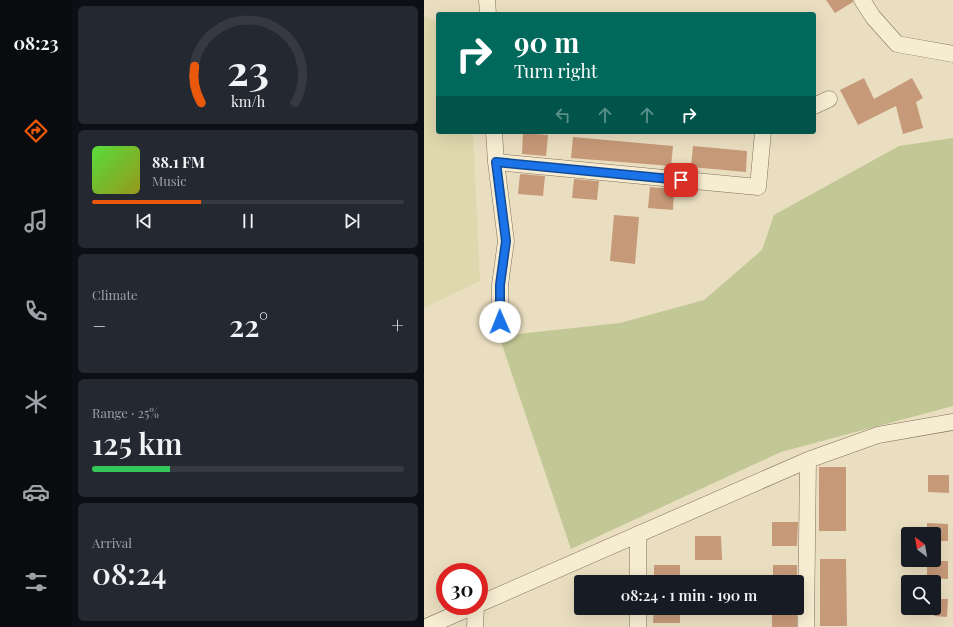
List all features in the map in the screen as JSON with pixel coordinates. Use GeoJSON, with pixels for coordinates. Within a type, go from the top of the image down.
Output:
{"type":"FeatureCollection","features":[{"type":"Feature","properties":{"kind":"street"},"geometry":{"type":"LineString","coordinates":[[487,0],[488,12]]}},
{"type":"Feature","properties":{"kind":"street"},"geometry":{"type":"LineString","coordinates":[[862,0],[873,17],[897,44],[953,54]]}},
{"type":"Feature","properties":{"kind":"street"},"geometry":{"type":"LineString","coordinates":[[816,105],[829,99]]}},
{"type":"Feature","properties":{"kind":"street"},"geometry":{"type":"LineString","coordinates":[[494,134],[496,162],[506,241],[500,285],[500,322]]}},
{"type":"Feature","properties":{"kind":"street"},"geometry":{"type":"LineString","coordinates":[[496,162],[758,187],[763,134]]}},
{"type":"Feature","properties":{"kind":"street"},"geometry":{"type":"LineString","coordinates":[[488,600],[808,460],[878,435],[953,422]]}},
{"type":"Feature","properties":{"kind":"street"},"geometry":{"type":"LineString","coordinates":[[806,627],[808,460]]}},
{"type":"Feature","properties":{"kind":"street"},"geometry":{"type":"LineString","coordinates":[[638,534],[638,575]]}},
{"type":"Feature","properties":{"kind":"street"},"geometry":{"type":"LineString","coordinates":[[426,627],[454,615]]}},
{"type":"Feature","properties":{"kind":"street"},"geometry":{"type":"LineString","coordinates":[[475,615],[475,627]]}},
{"type":"Feature","properties":{"kind":"street"},"geometry":{"type":"LineString","coordinates":[[638,615],[638,627]]}},
{"type":"Feature","properties":{"kind":"shaded area"},"geometry":{"type":"Polygon","coordinates":[[[424,16],[436,21],[436,134],[473,134],[480,281],[424,308],[424,16]]]}},
{"type":"Feature","properties":{"kind":"green space"},"geometry":{"type":"Polygon","coordinates":[[[953,138],[953,406],[781,452],[571,549],[499,336],[620,323],[704,300],[762,250],[774,215],[899,146],[953,138]]]}},
{"type":"Feature","properties":{"kind":"building"},"geometry":{"type":"Polygon","coordinates":[[[826,0],[853,0],[853,2],[835,13],[826,0]]]}},
{"type":"Feature","properties":{"kind":"building"},"geometry":{"type":"Polygon","coordinates":[[[864,78],[874,99],[912,78],[923,98],[916,102],[923,128],[903,134],[896,106],[858,125],[840,90],[864,78]]]}},
{"type":"Feature","properties":{"kind":"building"},"geometry":{"type":"Polygon","coordinates":[[[523,134],[548,135],[546,156],[522,154],[523,134]]]}},
{"type":"Feature","properties":{"kind":"building"},"geometry":{"type":"Polygon","coordinates":[[[573,137],[673,146],[671,166],[571,158],[573,137]]]}},
{"type":"Feature","properties":{"kind":"building"},"geometry":{"type":"Polygon","coordinates":[[[693,146],[747,151],[746,172],[691,167],[693,146]]]}},
{"type":"Feature","properties":{"kind":"building"},"geometry":{"type":"Polygon","coordinates":[[[520,174],[545,176],[543,196],[518,194],[520,174]]]}},
{"type":"Feature","properties":{"kind":"building"},"geometry":{"type":"Polygon","coordinates":[[[574,179],[599,181],[597,200],[572,198],[574,179]]]}},
{"type":"Feature","properties":{"kind":"building"},"geometry":{"type":"Polygon","coordinates":[[[650,187],[674,189],[673,210],[648,208],[650,187]]]}},
{"type":"Feature","properties":{"kind":"building"},"geometry":{"type":"Polygon","coordinates":[[[614,215],[639,217],[635,264],[610,261],[614,215]]]}},
{"type":"Feature","properties":{"kind":"building"},"geometry":{"type":"Polygon","coordinates":[[[819,467],[846,467],[846,531],[819,531],[819,467]]]}},
{"type":"Feature","properties":{"kind":"building"},"geometry":{"type":"Polygon","coordinates":[[[928,475],[949,475],[949,493],[928,492],[928,475]]]}},
{"type":"Feature","properties":{"kind":"building"},"geometry":{"type":"Polygon","coordinates":[[[772,522],[798,522],[797,546],[772,546],[772,522]]]}},
{"type":"Feature","properties":{"kind":"building"},"geometry":{"type":"Polygon","coordinates":[[[927,523],[948,524],[948,541],[941,541],[941,527],[927,527],[927,523]]]}},
{"type":"Feature","properties":{"kind":"building"},"geometry":{"type":"Polygon","coordinates":[[[695,536],[721,536],[722,560],[695,560],[695,536]]]}},
{"type":"Feature","properties":{"kind":"building"},"geometry":{"type":"Polygon","coordinates":[[[820,559],[846,559],[847,626],[820,626],[820,559]]]}},
{"type":"Feature","properties":{"kind":"building"},"geometry":{"type":"Polygon","coordinates":[[[941,561],[948,561],[948,579],[941,579],[941,575],[927,575],[927,567],[941,567],[941,561]]]}},
{"type":"Feature","properties":{"kind":"building"},"geometry":{"type":"Polygon","coordinates":[[[654,565],[680,565],[680,575],[654,575],[654,565]]]}},
{"type":"Feature","properties":{"kind":"building"},"geometry":{"type":"Polygon","coordinates":[[[773,565],[797,565],[797,575],[773,575],[773,565]]]}},
{"type":"Feature","properties":{"kind":"building"},"geometry":{"type":"Polygon","coordinates":[[[941,599],[948,599],[947,617],[934,616],[941,615],[941,599]]]}},
{"type":"Feature","properties":{"kind":"building"},"geometry":{"type":"Polygon","coordinates":[[[654,615],[680,615],[680,623],[653,623],[654,615]]]}},
{"type":"Feature","properties":{"kind":"building"},"geometry":{"type":"Polygon","coordinates":[[[772,615],[797,615],[797,627],[772,627],[772,615]]]}},
{"type":"Feature","properties":{"kind":"route"},"geometry":{"type":"LineString","coordinates":[[500,322],[500,285],[506,241],[496,162],[681,180]]}}]}
